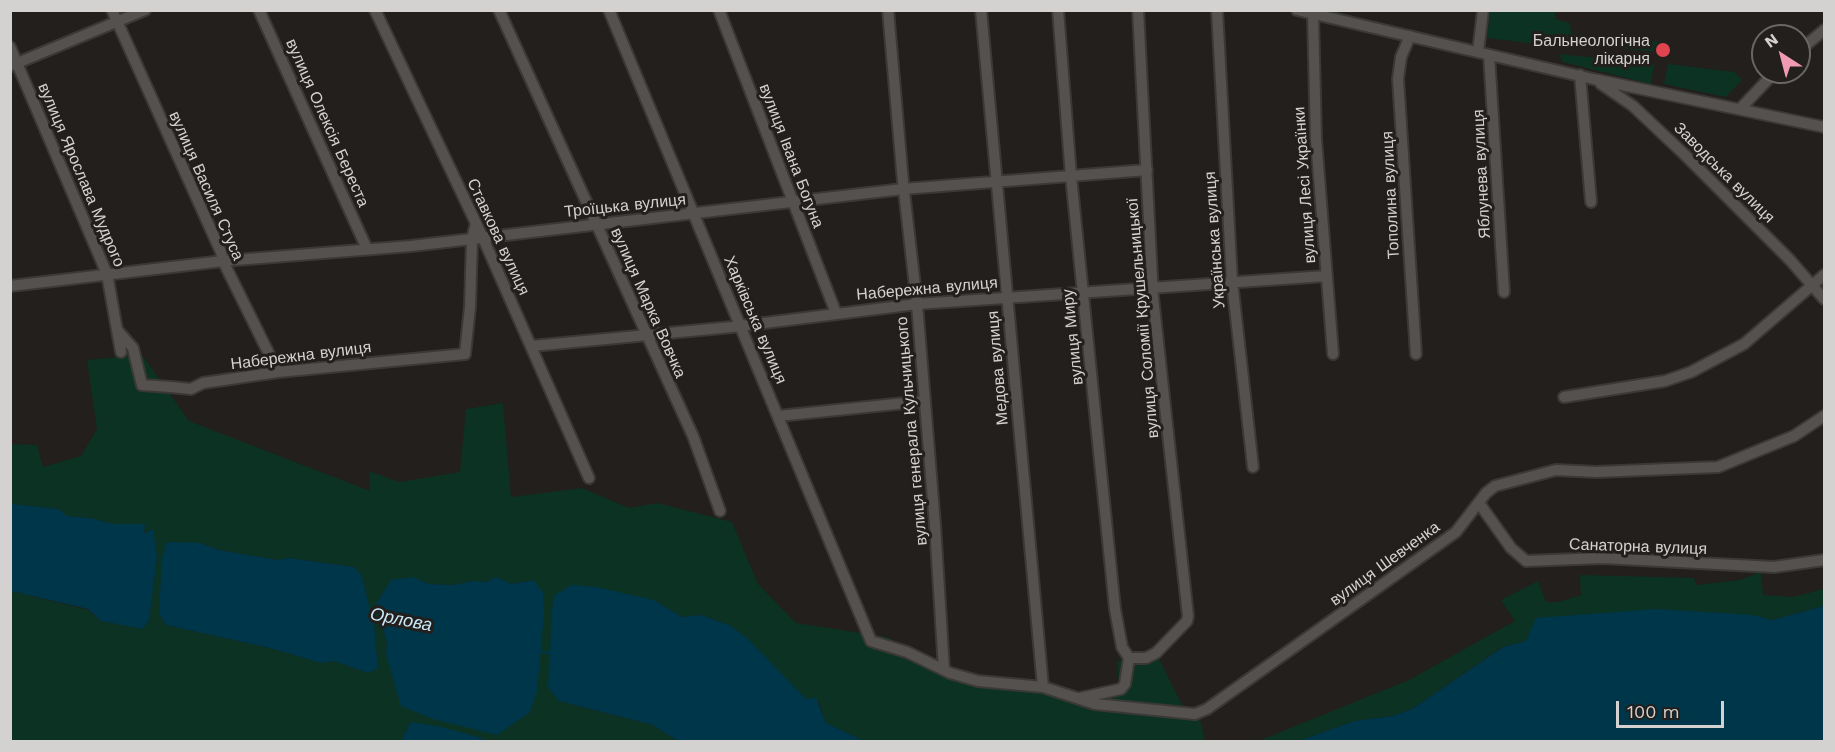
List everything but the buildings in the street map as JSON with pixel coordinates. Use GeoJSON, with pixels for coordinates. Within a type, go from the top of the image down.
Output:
{"type":"FeatureCollection","features":[{"type":"Feature","properties":{"kind":"street","name":"вулиця Василя Стуса"},"geometry":{"type":"LineString","coordinates":[[112,10],[221,252],[223,261],[278,372]]}},
{"type":"Feature","properties":{"kind":"street"},"geometry":{"type":"LineString","coordinates":[[14,64],[145,10]]}},
{"type":"Feature","properties":{"kind":"street","name":"вулиця Олексія Береста"},"geometry":{"type":"LineString","coordinates":[[260,10],[368,249]]}},
{"type":"Feature","properties":{"kind":"street","name":"Ставкова вулиця"},"geometry":{"type":"LineString","coordinates":[[375,10],[483,238],[589,478]]}},
{"type":"Feature","properties":{"kind":"street","name":"вулиця Марка Вовчка"},"geometry":{"type":"LineString","coordinates":[[499,10],[693,436],[720,511]]}},
{"type":"Feature","properties":{"kind":"street","name":"Харківська вулиця"},"geometry":{"type":"LineString","coordinates":[[609,10],[871,641],[907,652],[944,670]]}},
{"type":"Feature","properties":{"kind":"street","name":"вулиця Івана Богуна"},"geometry":{"type":"LineString","coordinates":[[719,10],[836,313]]}},
{"type":"Feature","properties":{"kind":"street","name":"вулиця генерала Кульчицького"},"geometry":{"type":"LineString","coordinates":[[888,10],[903,189],[917,304],[944,670]]}},
{"type":"Feature","properties":{"kind":"street","name":"Медова вулиця"},"geometry":{"type":"LineString","coordinates":[[981,10],[1043,687]]}},
{"type":"Feature","properties":{"kind":"street","name":"вулиця Миру"},"geometry":{"type":"LineString","coordinates":[[1058,10],[1071,176],[1115,609],[1122,647],[1129,658]]}},
{"type":"Feature","properties":{"kind":"street","name":"вулиця Соломії Крушельницької"},"geometry":{"type":"LineString","coordinates":[[1129,658],[1141,659],[1156,653],[1187,621],[1188,606],[1174,496],[1153,286],[1138,10]]}},
{"type":"Feature","properties":{"kind":"street","name":"Українська вулиця"},"geometry":{"type":"LineString","coordinates":[[1217,10],[1232,281],[1253,468]]}},
{"type":"Feature","properties":{"kind":"street"},"geometry":{"type":"LineString","coordinates":[[1483,10],[1484,53]]}},
{"type":"Feature","properties":{"kind":"street"},"geometry":{"type":"LineString","coordinates":[[1303,12],[1593,79],[1824,127]]}},
{"type":"Feature","properties":{"kind":"street","name":"вулиця Лесі Українки"},"geometry":{"type":"LineString","coordinates":[[1303,12],[1316,139],[1333,354]]}},
{"type":"Feature","properties":{"kind":"street"},"geometry":{"type":"LineString","coordinates":[[1811,41],[1824,30]]}},
{"type":"Feature","properties":{"kind":"street","name":"Тополина вулиця"},"geometry":{"type":"LineString","coordinates":[[1410,36],[1401,57],[1398,79],[1416,354]]}},
{"type":"Feature","properties":{"kind":"street","name":"вулиця Ярослава Мудрого"},"geometry":{"type":"LineString","coordinates":[[10,47],[14,64],[107,274],[121,352]]}},
{"type":"Feature","properties":{"kind":"street","name":"Яблунева вулиця"},"geometry":{"type":"LineString","coordinates":[[1484,53],[1504,292]]}},
{"type":"Feature","properties":{"kind":"street"},"geometry":{"type":"LineString","coordinates":[[1580,75],[1591,202]]}},
{"type":"Feature","properties":{"kind":"street","name":"Заводська вулиця"},"geometry":{"type":"LineString","coordinates":[[1593,79],[1614,91],[1649,120],[1813,285],[1824,299]]}},
{"type":"Feature","properties":{"kind":"street"},"geometry":{"type":"LineString","coordinates":[[1741,108],[1764,84]]}},
{"type":"Feature","properties":{"kind":"street","name":"Троїцька вулиця"},"geometry":{"type":"LineString","coordinates":[[10,286],[223,261],[483,238],[903,189],[1147,170]]}},
{"type":"Feature","properties":{"kind":"street"},"geometry":{"type":"LineString","coordinates":[[471,238],[476,224]]}},
{"type":"Feature","properties":{"kind":"street","name":"Набережна вулиця"},"geometry":{"type":"LineString","coordinates":[[118,331],[133,348],[142,385],[191,389],[203,383],[278,372],[465,354],[470,307],[471,238]]}},
{"type":"Feature","properties":{"kind":"street"},"geometry":{"type":"LineString","coordinates":[[1564,397],[1665,381],[1691,372],[1744,344],[1824,275]]}},
{"type":"Feature","properties":{"kind":"street","name":"Набережна вулиця"},"geometry":{"type":"LineString","coordinates":[[532,346],[741,326],[917,304],[1084,294],[1153,286],[1326,276]]}},
{"type":"Feature","properties":{"kind":"street"},"geometry":{"type":"LineString","coordinates":[[778,416],[925,401]]}},
{"type":"Feature","properties":{"kind":"street","name":"вулиця Шевченка"},"geometry":{"type":"LineString","coordinates":[[1074,699],[1195,714],[1207,709],[1456,532],[1495,486],[1556,470],[1596,472],[1718,467],[1794,436],[1824,416]]}},
{"type":"Feature","properties":{"kind":"street","name":"Санаторна вулиця"},"geometry":{"type":"LineString","coordinates":[[1479,503],[1511,548],[1526,561],[1603,558],[1774,567],[1824,560]]}},
{"type":"Feature","properties":{"kind":"street"},"geometry":{"type":"LineString","coordinates":[[944,670],[978,681],[1043,687],[1074,699],[1121,689],[1125,684],[1129,658]]}},
{"type":"Feature","properties":{"kind":"green space"},"geometry":{"type":"Polygon","coordinates":[[[1555,10],[1555,19],[1570,23],[1571,33],[1661,42],[1658,52],[1567,43],[1563,47],[1487,38],[1490,11],[1555,10]]]}},
{"type":"Feature","properties":{"kind":"green space"},"geometry":{"type":"Polygon","coordinates":[[[1559,54],[1654,64],[1651,84],[1563,62],[1559,54]]]}},
{"type":"Feature","properties":{"kind":"green space"},"geometry":{"type":"Polygon","coordinates":[[[1668,64],[1734,72],[1742,80],[1726,97],[1664,84],[1668,64]]]}},
{"type":"Feature","properties":{"kind":"green space"},"geometry":{"type":"Polygon","coordinates":[[[142,355],[189,421],[370,491],[369,471],[399,482],[460,472],[466,409],[503,403],[511,497],[582,488],[629,508],[657,503],[732,522],[758,584],[796,623],[886,637],[935,658],[956,672],[1076,692],[1119,685],[1117,661],[1158,657],[1184,709],[1200,719],[1205,741],[864,741],[826,723],[819,703],[806,699],[729,625],[701,615],[682,617],[654,600],[631,596],[559,701],[653,725],[678,741],[484,741],[482,738],[411,722],[401,741],[11,742],[11,591],[88,610],[101,621],[143,629],[149,620],[157,557],[152,529],[143,533],[145,524],[113,524],[90,518],[66,516],[58,509],[11,504],[11,444],[37,445],[43,467],[81,456],[97,429],[87,360],[142,355]],[[200,543],[166,625],[270,648],[321,663],[334,661],[368,673],[378,667],[374,624],[361,574],[354,567],[289,558],[277,560],[219,550],[200,543]],[[413,577],[376,604],[387,643],[386,654],[397,688],[533,580],[511,584],[496,577],[487,582],[473,581],[454,585],[429,584],[413,577]]]}},
{"type":"Feature","properties":{"kind":"green space"},"geometry":{"type":"Polygon","coordinates":[[[1761,572],[1763,595],[1793,597],[1824,589],[1824,606],[1772,620],[1753,615],[1526,641],[1502,647],[1412,709],[1393,716],[1355,721],[1298,741],[1256,742],[1409,680],[1515,621],[1501,600],[1538,581],[1546,602],[1558,602],[1581,595],[1580,575],[1694,578],[1696,585],[1740,580],[1761,572]]]}},
{"type":"Feature","properties":{"kind":"water"},"geometry":{"type":"Polygon","coordinates":[[[11,504],[58,509],[67,516],[90,518],[113,524],[145,524],[144,533],[153,529],[157,557],[149,620],[143,629],[101,621],[88,609],[11,591],[11,504]]]}},
{"type":"Feature","properties":{"kind":"water"},"geometry":{"type":"Polygon","coordinates":[[[167,542],[200,543],[219,550],[277,560],[289,558],[354,567],[361,574],[374,624],[378,668],[368,673],[334,661],[321,663],[270,648],[166,625],[159,613],[162,559],[167,542]]]}},
{"type":"Feature","properties":{"kind":"water"},"geometry":{"type":"Polygon","coordinates":[[[413,577],[429,584],[454,585],[473,581],[487,582],[496,577],[511,584],[533,580],[543,592],[544,613],[537,691],[530,712],[497,735],[433,719],[401,706],[386,654],[387,643],[376,604],[391,580],[413,577]]]}},
{"type":"Feature","properties":{"kind":"water"},"geometry":{"type":"Polygon","coordinates":[[[572,585],[596,587],[654,600],[682,617],[701,615],[729,625],[747,638],[806,699],[816,698],[826,723],[864,741],[678,741],[653,725],[559,701],[548,687],[552,611],[555,595],[572,585]]]}},
{"type":"Feature","properties":{"kind":"water"},"geometry":{"type":"Polygon","coordinates":[[[1824,606],[1824,741],[1298,741],[1355,721],[1393,716],[1412,709],[1503,647],[1526,641],[1536,618],[1656,609],[1753,615],[1772,620],[1824,606]]]}},
{"type":"Feature","properties":{"kind":"water"},"geometry":{"type":"Polygon","coordinates":[[[411,722],[441,727],[482,738],[484,741],[401,741],[411,722]]]}},
{"type":"Feature","properties":{"kind":"waterway","name":"Орлова"},"geometry":{"type":"LineString","coordinates":[[370,615],[382,617]]}},
{"type":"Feature","properties":{"kind":"waterway","name":"Орлова"},"geometry":{"type":"LineString","coordinates":[[540,651],[552,654]]}},
{"type":"Feature","properties":{"kind":"place","name":"Бальнеологічна лікарня"},"geometry":{"type":"Point","coordinates":[1663,50]}}]}
